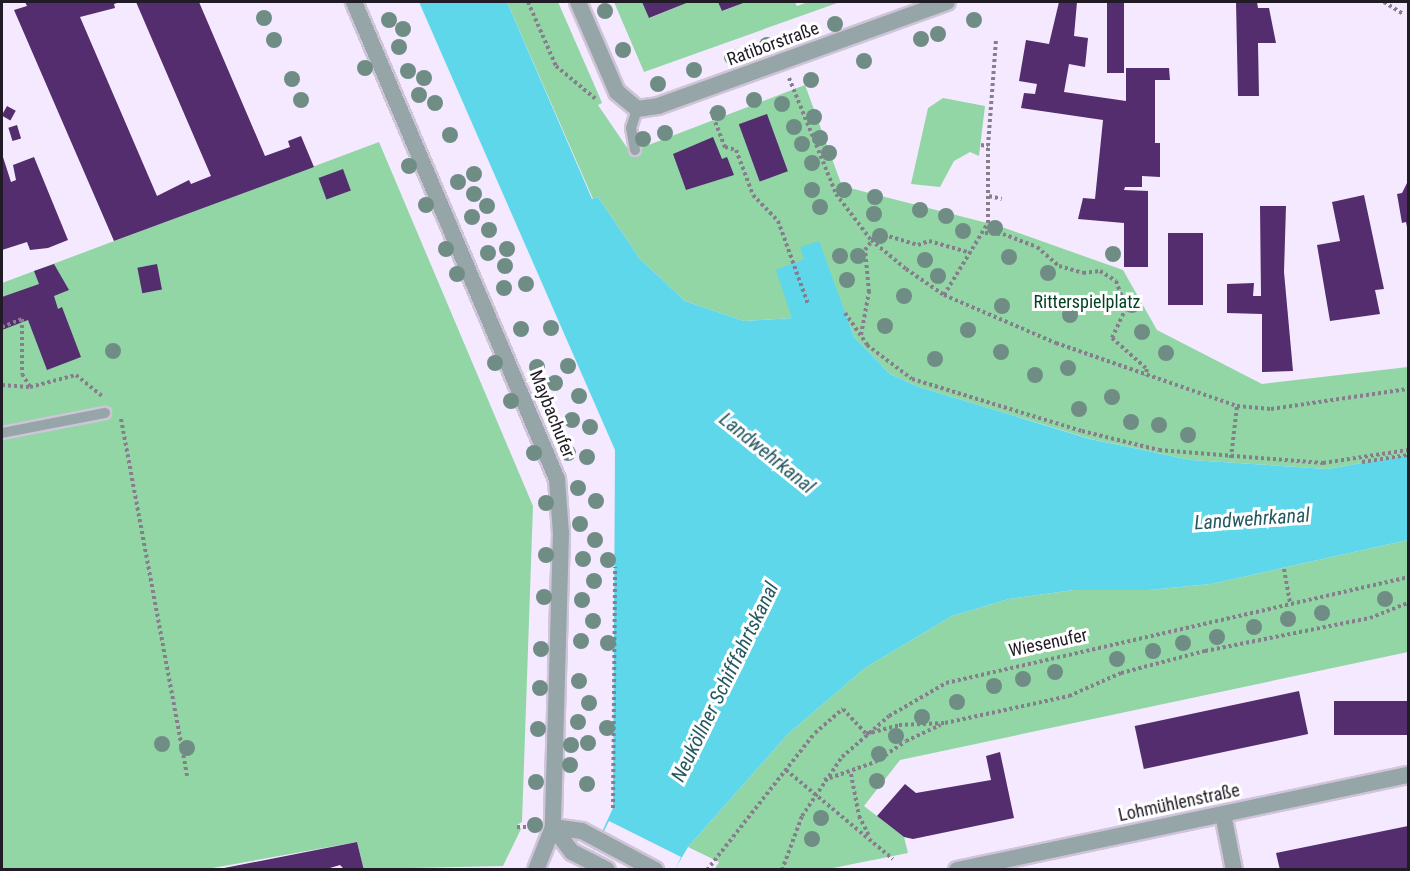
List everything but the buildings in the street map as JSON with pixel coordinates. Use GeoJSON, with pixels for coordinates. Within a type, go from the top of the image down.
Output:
{"type":"FeatureCollection","features":[{"type":"Feature","properties":{"kind":"street","name":"Maybachufer"},"geometry":{"type":"LineString","coordinates":[[354,2],[557,479],[561,533],[553,827],[536,870]]}},
{"type":"Feature","properties":{"kind":"street"},"geometry":{"type":"LineString","coordinates":[[578,2],[617,92],[637,109]]}},
{"type":"Feature","properties":{"kind":"street","name":"Ratiborstraße"},"geometry":{"type":"LineString","coordinates":[[637,109],[658,106],[947,2]]}},
{"type":"Feature","properties":{"kind":"street","name":"Lohmühlenstraße"},"geometry":{"type":"LineString","coordinates":[[957,870],[1408,775]]}},
{"type":"Feature","properties":{"kind":"street"},"geometry":{"type":"LineString","coordinates":[[1223,814],[1234,870]]}},
{"type":"Feature","properties":{"kind":"street"},"geometry":{"type":"LineString","coordinates":[[553,827],[582,831],[655,870]]}},
{"type":"Feature","properties":{"kind":"street"},"geometry":{"type":"LineString","coordinates":[[553,827],[572,852],[607,870]]}},
{"type":"Feature","properties":{"kind":"lane"},"geometry":{"type":"LineString","coordinates":[[636,150],[631,128],[637,109]]}},
{"type":"Feature","properties":{"kind":"lane"},"geometry":{"type":"LineString","coordinates":[[2,433],[108,408]]}},
{"type":"Feature","properties":{"kind":"path"},"geometry":{"type":"LineString","coordinates":[[528,2],[556,66],[597,100]]}},
{"type":"Feature","properties":{"kind":"path"},"geometry":{"type":"LineString","coordinates":[[1384,2],[1403,14]]}},
{"type":"Feature","properties":{"kind":"path"},"geometry":{"type":"LineString","coordinates":[[944,295],[985,233],[989,196],[988,146],[996,39]]}},
{"type":"Feature","properties":{"kind":"path"},"geometry":{"type":"LineString","coordinates":[[782,61],[830,184],[871,240],[906,269],[944,295],[1008,324],[1145,376],[1237,406],[1271,409],[1408,389]]}},
{"type":"Feature","properties":{"kind":"path"},"geometry":{"type":"LineString","coordinates":[[711,111],[725,147],[736,150],[753,195],[778,221],[808,304]]}},
{"type":"Feature","properties":{"kind":"path"},"geometry":{"type":"LineString","coordinates":[[981,145],[988,146]]}},
{"type":"Feature","properties":{"kind":"path"},"geometry":{"type":"LineString","coordinates":[[989,196],[1002,199]]}},
{"type":"Feature","properties":{"kind":"path"},"geometry":{"type":"LineString","coordinates":[[860,336],[869,292],[865,250],[878,233],[918,245],[929,241],[971,253]]}},
{"type":"Feature","properties":{"kind":"path"},"geometry":{"type":"LineString","coordinates":[[985,233],[1003,234],[1037,247],[1059,266],[1083,273],[1100,271],[1116,281],[1126,308],[1112,338],[1147,369],[1145,376]]}},
{"type":"Feature","properties":{"kind":"path"},"geometry":{"type":"LineString","coordinates":[[845,313],[860,336],[880,358],[912,379],[1082,431],[1159,450],[1231,458],[1323,463],[1408,450]]}},
{"type":"Feature","properties":{"kind":"path"},"geometry":{"type":"LineString","coordinates":[[2,327],[22,319],[22,374],[30,387]]}},
{"type":"Feature","properties":{"kind":"path"},"geometry":{"type":"LineString","coordinates":[[2,385],[30,387],[76,375],[108,408]]}},
{"type":"Feature","properties":{"kind":"path"},"geometry":{"type":"LineString","coordinates":[[1231,458],[1237,406]]}},
{"type":"Feature","properties":{"kind":"path"},"geometry":{"type":"LineString","coordinates":[[119,411],[187,776]]}},
{"type":"Feature","properties":{"kind":"path"},"geometry":{"type":"LineString","coordinates":[[1362,462],[1408,454]]}},
{"type":"Feature","properties":{"kind":"path"},"geometry":{"type":"LineString","coordinates":[[612,808],[615,567]]}},
{"type":"Feature","properties":{"kind":"path"},"geometry":{"type":"LineString","coordinates":[[1284,569],[1290,603]]}},
{"type":"Feature","properties":{"kind":"path","name":"Wiesenufer"},"geometry":{"type":"LineString","coordinates":[[782,870],[793,834],[823,781],[866,734],[917,697],[946,683],[1408,577]]}},
{"type":"Feature","properties":{"kind":"path"},"geometry":{"type":"LineString","coordinates":[[707,870],[815,733],[843,710],[866,734],[898,725],[945,723],[1069,696],[1121,673],[1205,651],[1370,618],[1408,603]]}},
{"type":"Feature","properties":{"kind":"path"},"geometry":{"type":"LineString","coordinates":[[823,781],[851,774],[945,723]]}},
{"type":"Feature","properties":{"kind":"path"},"geometry":{"type":"LineString","coordinates":[[786,770],[893,859]]}},
{"type":"Feature","properties":{"kind":"path"},"geometry":{"type":"LineString","coordinates":[[851,774],[859,816],[870,838]]}},
{"type":"Feature","properties":{"kind":"path"},"geometry":{"type":"LineString","coordinates":[[517,826],[527,826]]}},
{"type":"Feature","properties":{"kind":"green space","name":"Ritterspielplatz"},"geometry":{"type":"Polygon","coordinates":[[[507,2],[558,2],[602,103],[598,105],[630,152],[805,85],[842,186],[999,226],[1123,270],[1157,330],[1262,384],[1408,367],[1408,455],[1327,469],[1191,460],[1091,439],[919,387],[890,374],[854,337],[818,241],[804,259],[792,318],[744,321],[685,301],[640,259],[598,197],[593,199],[507,2]]]}},
{"type":"Feature","properties":{"kind":"green space"},"geometry":{"type":"Polygon","coordinates":[[[614,2],[642,2],[650,18],[689,2],[718,2],[723,11],[746,2],[795,2],[797,6],[808,2],[840,2],[644,72],[614,2]]]}},
{"type":"Feature","properties":{"kind":"green space"},"geometry":{"type":"Polygon","coordinates":[[[943,98],[985,106],[979,156],[970,152],[954,161],[940,187],[911,184],[928,108],[943,98]]]}},
{"type":"Feature","properties":{"kind":"green space"},"geometry":{"type":"Polygon","coordinates":[[[379,142],[533,506],[522,822],[517,825],[521,829],[503,866],[364,869],[357,842],[207,869],[2,870],[2,283],[379,142]]]}},
{"type":"Feature","properties":{"kind":"green space"},"geometry":{"type":"Polygon","coordinates":[[[1408,540],[1408,652],[900,760],[864,806],[904,837],[908,853],[828,869],[714,870],[719,862],[688,847],[788,734],[865,668],[952,616],[1009,599],[1074,590],[1149,590],[1211,584],[1408,540]]]}},
{"type":"Feature","properties":{"kind":"water"},"geometry":{"type":"Polygon","coordinates":[[[419,2],[507,2],[592,199],[598,197],[640,259],[685,301],[744,321],[792,318],[776,270],[804,259],[800,247],[819,241],[854,337],[890,374],[919,387],[1090,439],[1191,460],[1327,469],[1408,455],[1408,540],[1211,584],[1149,590],[1074,590],[1009,599],[952,616],[865,668],[788,734],[688,847],[675,869],[585,869],[613,808],[615,450],[419,2]]]}},
{"type":"Feature","properties":{"kind":"pier"},"geometry":{"type":"Polygon","coordinates":[[[609,821],[681,857],[675,870],[585,869],[609,821]]]}},
{"type":"Feature","properties":{"kind":"water label","name":"Landwehrkanal"},"geometry":{"type":"Point","coordinates":[767,453]}},
{"type":"Feature","properties":{"kind":"water label","name":"Landwehrkanal"},"geometry":{"type":"Point","coordinates":[1252,519]}},
{"type":"Feature","properties":{"kind":"water label","name":"Neuköllner Schifffahrtskanal"},"geometry":{"type":"Point","coordinates":[725,682]}}]}
